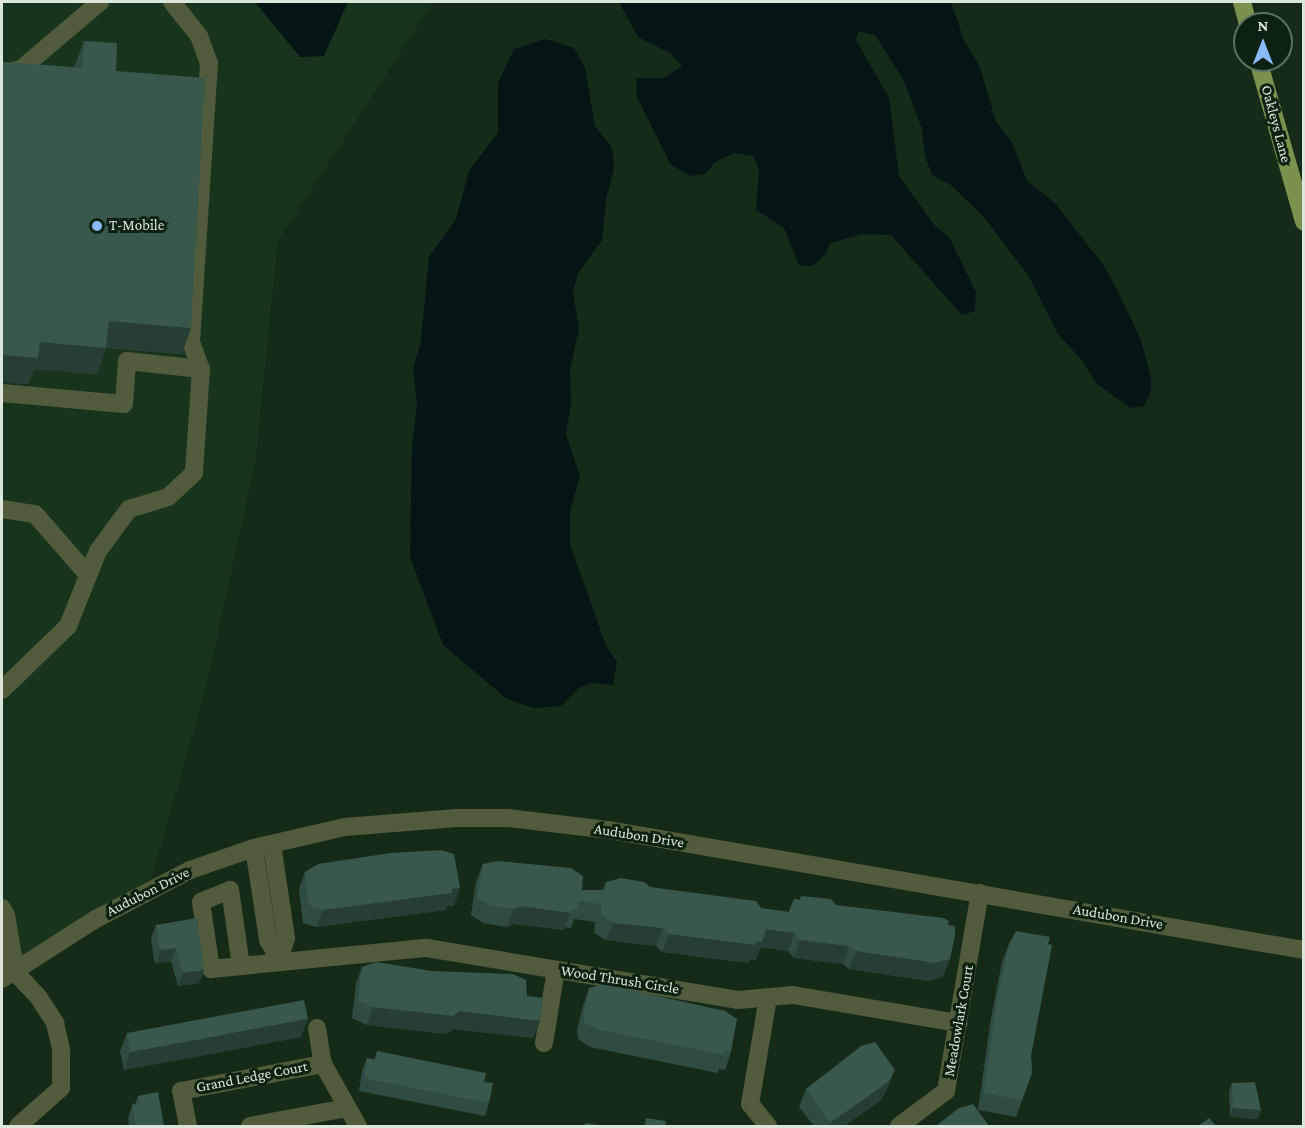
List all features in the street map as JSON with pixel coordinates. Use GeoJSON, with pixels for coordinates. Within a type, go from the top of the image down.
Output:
{"type":"FeatureCollection","features":[{"type":"Feature","properties":{"kind":"main road","name":"Oakleys Lane"},"geometry":{"type":"LineString","coordinates":[[1261,72],[1304,222]]}},
{"type":"Feature","properties":{"kind":"street"},"geometry":{"type":"LineString","coordinates":[[2,74],[21,69],[100,2]]}},
{"type":"Feature","properties":{"kind":"street"},"geometry":{"type":"LineString","coordinates":[[2,690],[68,626],[98,551],[129,509],[168,497],[194,473],[201,369],[191,342],[209,63],[199,36],[172,2]]}},
{"type":"Feature","properties":{"kind":"street"},"geometry":{"type":"LineString","coordinates":[[2,393],[124,404],[127,361],[201,369]]}},
{"type":"Feature","properties":{"kind":"street"},"geometry":{"type":"LineString","coordinates":[[2,509],[35,514],[88,575]]}},
{"type":"Feature","properties":{"kind":"street","name":"Audubon Drive"},"geometry":{"type":"LineString","coordinates":[[9,976],[148,890],[263,846],[383,822],[508,818],[609,830],[1304,950]]}},
{"type":"Feature","properties":{"kind":"street"},"geometry":{"type":"LineString","coordinates":[[263,846],[268,940],[279,959]]}},
{"type":"Feature","properties":{"kind":"street","name":"Wood Thrush Circle"},"geometry":{"type":"LineString","coordinates":[[241,966],[230,890],[201,902],[211,969],[241,966],[279,959],[427,948],[738,1000],[793,995],[959,1023]]}},
{"type":"Feature","properties":{"kind":"street","name":"Meadowlark Court"},"geometry":{"type":"LineString","coordinates":[[899,1126],[946,1091],[980,893]]}},
{"type":"Feature","properties":{"kind":"street"},"geometry":{"type":"LineString","coordinates":[[2,908],[6,915],[9,976]]}},
{"type":"Feature","properties":{"kind":"street"},"geometry":{"type":"LineString","coordinates":[[2,946],[9,976],[39,998],[55,1023],[61,1050],[61,1088],[18,1126]]}},
{"type":"Feature","properties":{"kind":"street"},"geometry":{"type":"LineString","coordinates":[[544,1043],[555,970]]}},
{"type":"Feature","properties":{"kind":"street"},"geometry":{"type":"LineString","coordinates":[[768,998],[750,1104],[768,1126]]}},
{"type":"Feature","properties":{"kind":"street"},"geometry":{"type":"LineString","coordinates":[[317,1028],[323,1064],[358,1126]]}},
{"type":"Feature","properties":{"kind":"street","name":"Grand Ledge Court"},"geometry":{"type":"LineString","coordinates":[[188,1126],[181,1091],[323,1064]]}},
{"type":"Feature","properties":{"kind":"street"},"geometry":{"type":"LineString","coordinates":[[250,1126],[347,1108]]}},
{"type":"Feature","properties":{"kind":"shaded area"},"geometry":{"type":"Polygon","coordinates":[[[2,2],[433,2],[278,241],[255,464],[205,691],[148,890],[2,979],[2,2]]]}},
{"type":"Feature","properties":{"kind":"shaded area"},"geometry":{"type":"Polygon","coordinates":[[[255,2],[348,2],[324,56],[300,57],[255,2]]]}},
{"type":"Feature","properties":{"kind":"shaded area"},"geometry":{"type":"Polygon","coordinates":[[[619,2],[951,2],[964,40],[980,67],[996,122],[1012,142],[1027,181],[1055,203],[1104,266],[1141,340],[1151,378],[1151,391],[1144,406],[1131,408],[1097,384],[1081,359],[1058,334],[1028,275],[984,217],[951,185],[932,175],[925,156],[922,129],[904,81],[875,35],[858,31],[856,40],[889,98],[899,176],[935,226],[949,237],[976,292],[975,311],[962,315],[891,235],[863,234],[830,243],[826,254],[812,266],[799,265],[784,228],[756,210],[759,169],[753,156],[734,153],[715,162],[705,174],[691,176],[671,165],[637,97],[636,78],[664,78],[682,66],[670,53],[638,37],[619,2]]]}},
{"type":"Feature","properties":{"kind":"shaded area"},"geometry":{"type":"Polygon","coordinates":[[[545,39],[574,48],[585,68],[595,126],[612,148],[614,167],[606,200],[602,240],[578,273],[573,293],[579,329],[570,369],[571,404],[566,434],[580,476],[570,511],[570,545],[607,648],[617,662],[613,685],[591,683],[579,688],[561,706],[533,708],[507,699],[443,645],[410,557],[412,446],[417,404],[413,369],[421,341],[429,257],[456,219],[469,171],[498,133],[498,83],[514,49],[545,39]]]}},
{"type":"Feature","properties":{"kind":"building","name":"T-Mobile"},"geometry":{"type":"Polygon","coordinates":[[[84,41],[117,43],[116,71],[205,78],[191,328],[109,321],[106,348],[40,342],[38,358],[2,355],[2,62],[82,68],[84,41]]]}},
{"type":"Feature","properties":{"kind":"building"},"geometry":{"type":"Polygon","coordinates":[[[441,850],[454,854],[460,888],[452,889],[452,893],[323,910],[309,905],[305,872],[318,864],[391,853],[441,850]]]}},
{"type":"Feature","properties":{"kind":"building"},"geometry":{"type":"Polygon","coordinates":[[[498,861],[571,868],[583,876],[582,890],[604,890],[606,882],[621,878],[644,882],[650,887],[756,901],[761,908],[789,912],[794,899],[800,900],[801,896],[831,899],[836,905],[943,918],[949,921],[948,925],[955,926],[955,935],[950,959],[935,963],[856,951],[849,946],[800,940],[794,933],[766,929],[762,942],[756,941],[755,945],[669,934],[663,928],[613,923],[601,915],[601,904],[579,901],[577,910],[571,909],[570,913],[521,906],[514,909],[490,905],[477,898],[483,864],[498,861]]]}},
{"type":"Feature","properties":{"kind":"building"},"geometry":{"type":"Polygon","coordinates":[[[197,918],[204,970],[183,973],[176,948],[161,950],[159,947],[156,925],[197,918]]]}},
{"type":"Feature","properties":{"kind":"building"},"geometry":{"type":"Polygon","coordinates":[[[1016,931],[1050,937],[1048,944],[1052,945],[1031,1056],[1032,1073],[1022,1100],[984,1093],[997,1000],[1009,944],[1016,931]]]}},
{"type":"Feature","properties":{"kind":"building"},"geometry":{"type":"Polygon","coordinates":[[[376,962],[432,971],[513,974],[526,980],[527,996],[543,998],[540,1021],[460,1011],[453,1016],[373,1007],[358,1000],[362,967],[376,962]]]}},
{"type":"Feature","properties":{"kind":"building"},"geometry":{"type":"Polygon","coordinates":[[[604,984],[725,1011],[737,1019],[731,1052],[725,1051],[724,1055],[596,1029],[584,1022],[584,1013],[589,988],[604,984]]]}},
{"type":"Feature","properties":{"kind":"building"},"geometry":{"type":"Polygon","coordinates":[[[304,1000],[308,1019],[130,1052],[127,1033],[304,1000]]]}},
{"type":"Feature","properties":{"kind":"building"},"geometry":{"type":"Polygon","coordinates":[[[875,1042],[895,1070],[888,1082],[830,1123],[806,1089],[861,1046],[875,1042]]]}},
{"type":"Feature","properties":{"kind":"building"},"geometry":{"type":"Polygon","coordinates":[[[377,1051],[486,1073],[484,1082],[493,1083],[489,1103],[364,1078],[367,1058],[376,1060],[377,1051]]]}},
{"type":"Feature","properties":{"kind":"building"},"geometry":{"type":"Polygon","coordinates":[[[1255,1082],[1261,1110],[1233,1108],[1232,1083],[1255,1082]]]}},
{"type":"Feature","properties":{"kind":"building"},"geometry":{"type":"Polygon","coordinates":[[[158,1092],[164,1126],[136,1126],[132,1105],[140,1103],[138,1096],[158,1092]]]}},
{"type":"Feature","properties":{"kind":"building"},"geometry":{"type":"Polygon","coordinates":[[[973,1104],[989,1126],[936,1126],[959,1108],[973,1104]]]}},
{"type":"Feature","properties":{"kind":"building"},"geometry":{"type":"Polygon","coordinates":[[[646,1118],[666,1121],[665,1126],[645,1126],[646,1118]]]}},
{"type":"Feature","properties":{"kind":"building"},"geometry":{"type":"Polygon","coordinates":[[[1209,1118],[1216,1126],[1198,1126],[1209,1118]]]}},
{"type":"Feature","properties":{"kind":"building"},"geometry":{"type":"Polygon","coordinates":[[[585,1123],[605,1126],[585,1126],[585,1123]]]}},
{"type":"Feature","properties":{"kind":"place","name":"T-Mobile"},"geometry":{"type":"Point","coordinates":[97,226]}}]}
